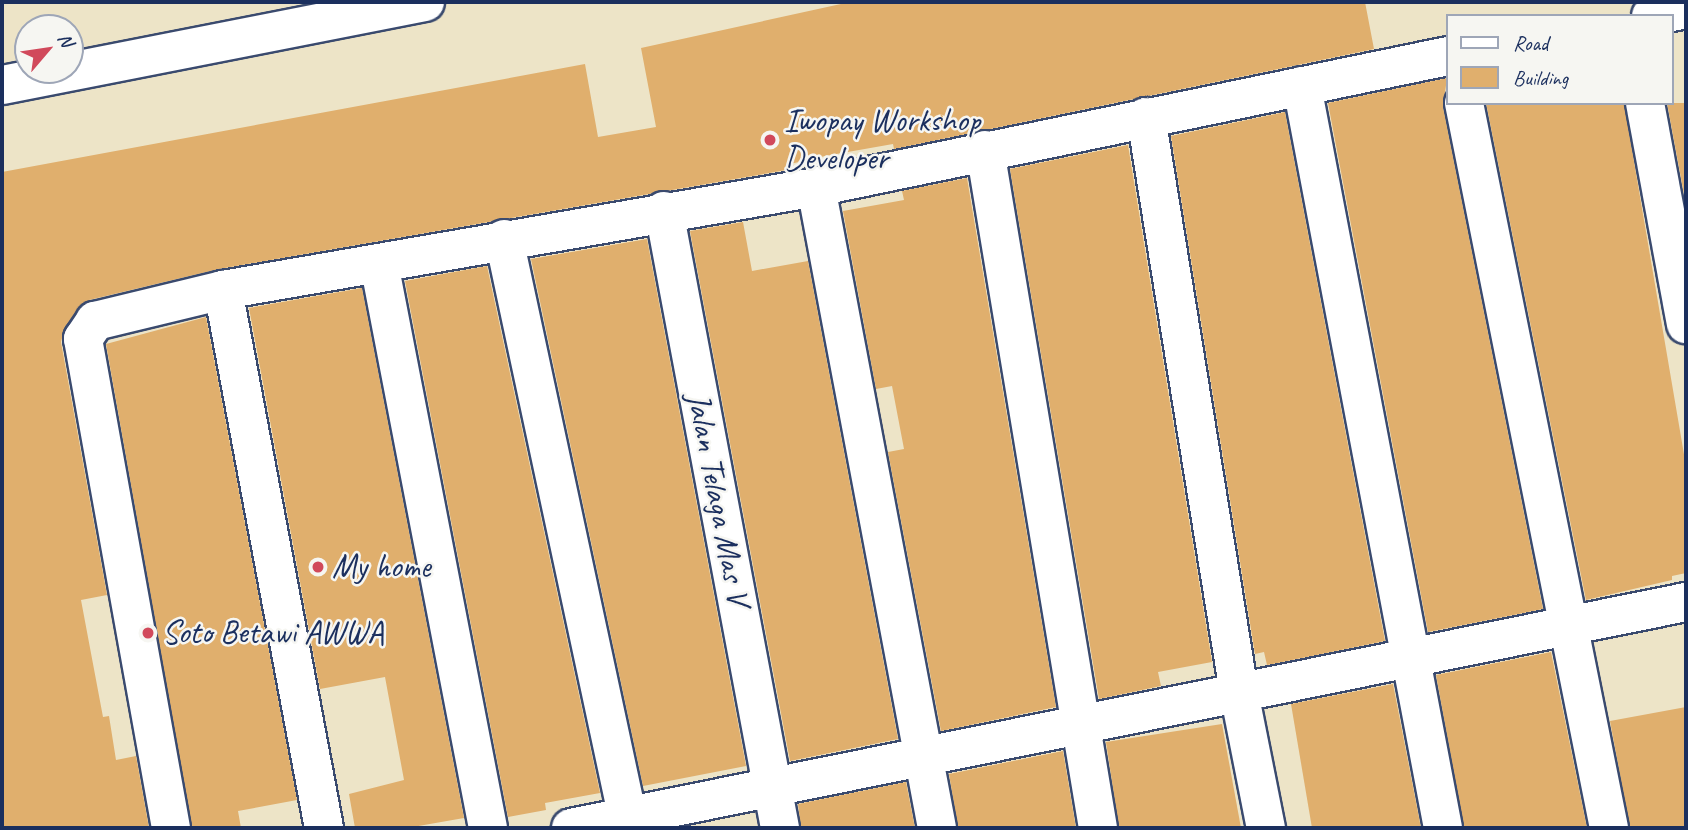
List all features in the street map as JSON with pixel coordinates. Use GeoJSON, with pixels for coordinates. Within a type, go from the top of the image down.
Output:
{"type":"FeatureCollection","features":[{"type":"Feature","properties":{"kind":"street"},"geometry":{"type":"LineString","coordinates":[[2,85],[425,2]]}},
{"type":"Feature","properties":{"kind":"street"},"geometry":{"type":"LineString","coordinates":[[1661,14],[1686,9]]}},
{"type":"Feature","properties":{"kind":"street"},"geometry":{"type":"LineString","coordinates":[[171,828],[83,339],[95,321],[223,290],[664,211],[816,187],[1446,56]]}},
{"type":"Feature","properties":{"kind":"street"},"geometry":{"type":"LineString","coordinates":[[1302,86],[1408,659],[1443,828]]}},
{"type":"Feature","properties":{"kind":"street"},"geometry":{"type":"LineString","coordinates":[[1464,105],[1609,828]]}},
{"type":"Feature","properties":{"kind":"street"},"geometry":{"type":"LineString","coordinates":[[1645,105],[1686,324]]}},
{"type":"Feature","properties":{"kind":"street"},"geometry":{"type":"LineString","coordinates":[[1146,117],[1239,692],[1266,828]]}},
{"type":"Feature","properties":{"kind":"street"},"geometry":{"type":"LineString","coordinates":[[985,150],[1098,828]]}},
{"type":"Feature","properties":{"kind":"street"},"geometry":{"type":"LineString","coordinates":[[816,187],[937,828]]}},
{"type":"Feature","properties":{"kind":"street","name":"Jalan Telaga Mas V"},"geometry":{"type":"LineString","coordinates":[[664,211],[780,828]]}},
{"type":"Feature","properties":{"kind":"street"},"geometry":{"type":"LineString","coordinates":[[504,239],[628,823]]}},
{"type":"Feature","properties":{"kind":"street"},"geometry":{"type":"LineString","coordinates":[[379,263],[488,828]]}},
{"type":"Feature","properties":{"kind":"street"},"geometry":{"type":"LineString","coordinates":[[223,290],[324,828]]}},
{"type":"Feature","properties":{"kind":"street"},"geometry":{"type":"LineString","coordinates":[[571,828],[628,823],[772,788],[1079,723],[1686,602]]}},
{"type":"Feature","properties":{"kind":"building"},"geometry":{"type":"Polygon","coordinates":[[[850,2],[1365,2],[1374,49],[894,149],[893,144],[825,156],[790,164],[792,169],[219,269],[89,300],[65,327],[61,342],[107,595],[81,600],[103,717],[109,716],[116,760],[136,756],[149,828],[2,828],[2,172],[585,64],[598,137],[656,127],[641,48],[850,2]]]}},
{"type":"Feature","properties":{"kind":"building"},"geometry":{"type":"Polygon","coordinates":[[[1446,78],[1443,107],[1543,609],[1428,632],[1328,103],[1446,78]]]}},
{"type":"Feature","properties":{"kind":"building"},"geometry":{"type":"Polygon","coordinates":[[[1674,103],[1686,103],[1686,205],[1667,105],[1674,103]]]}},
{"type":"Feature","properties":{"kind":"building"},"geometry":{"type":"Polygon","coordinates":[[[1486,105],[1624,105],[1686,466],[1686,573],[1672,576],[1672,580],[1586,600],[1486,105]]]}},
{"type":"Feature","properties":{"kind":"building"},"geometry":{"type":"Polygon","coordinates":[[[1285,112],[1385,641],[1267,665],[1264,652],[1255,654],[1171,136],[1285,112]]]}},
{"type":"Feature","properties":{"kind":"building"},"geometry":{"type":"Polygon","coordinates":[[[1128,145],[1212,662],[1158,672],[1161,686],[1099,699],[1010,169],[1128,145]]]}},
{"type":"Feature","properties":{"kind":"building"},"geometry":{"type":"Polygon","coordinates":[[[967,178],[1056,707],[941,731],[888,452],[904,449],[892,386],[876,389],[843,211],[904,200],[902,191],[967,178]]]}},
{"type":"Feature","properties":{"kind":"building"},"geometry":{"type":"Polygon","coordinates":[[[743,222],[752,271],[808,261],[898,739],[790,761],[690,231],[743,222]]]}},
{"type":"Feature","properties":{"kind":"building"},"geometry":{"type":"Polygon","coordinates":[[[647,239],[746,766],[643,786],[531,259],[647,239]]]}},
{"type":"Feature","properties":{"kind":"building"},"geometry":{"type":"Polygon","coordinates":[[[487,266],[600,793],[545,803],[546,810],[508,817],[405,281],[487,266]]]}},
{"type":"Feature","properties":{"kind":"building"},"geometry":{"type":"Polygon","coordinates":[[[362,288],[464,818],[407,828],[355,828],[349,794],[404,780],[385,677],[320,689],[249,308],[362,288]]]}},
{"type":"Feature","properties":{"kind":"building"},"geometry":{"type":"Polygon","coordinates":[[[206,317],[297,800],[238,811],[241,828],[192,828],[106,344],[206,317]]]}},
{"type":"Feature","properties":{"kind":"building"},"geometry":{"type":"Polygon","coordinates":[[[1551,652],[1587,828],[1464,828],[1436,675],[1551,652]]]}},
{"type":"Feature","properties":{"kind":"building"},"geometry":{"type":"Polygon","coordinates":[[[1393,684],[1421,828],[1312,828],[1291,704],[1393,684]]]}},
{"type":"Feature","properties":{"kind":"building"},"geometry":{"type":"Polygon","coordinates":[[[1686,707],[1686,828],[1630,828],[1610,721],[1686,707]]]}},
{"type":"Feature","properties":{"kind":"building"},"geometry":{"type":"Polygon","coordinates":[[[1222,724],[1241,828],[1119,828],[1106,742],[1222,724]]]}},
{"type":"Feature","properties":{"kind":"building"},"geometry":{"type":"Polygon","coordinates":[[[1063,751],[1076,828],[958,828],[949,774],[1063,751]]]}},
{"type":"Feature","properties":{"kind":"building"},"geometry":{"type":"Polygon","coordinates":[[[906,782],[915,828],[801,828],[798,804],[906,782]]]}},
{"type":"Feature","properties":{"kind":"place","name":"Iwopay Workshop Developer"},"geometry":{"type":"Point","coordinates":[770,140]}},
{"type":"Feature","properties":{"kind":"place","name":"My home"},"geometry":{"type":"Point","coordinates":[318,567]}},
{"type":"Feature","properties":{"kind":"place","name":"Soto Betawi AWWA"},"geometry":{"type":"Point","coordinates":[148,633]}}]}
